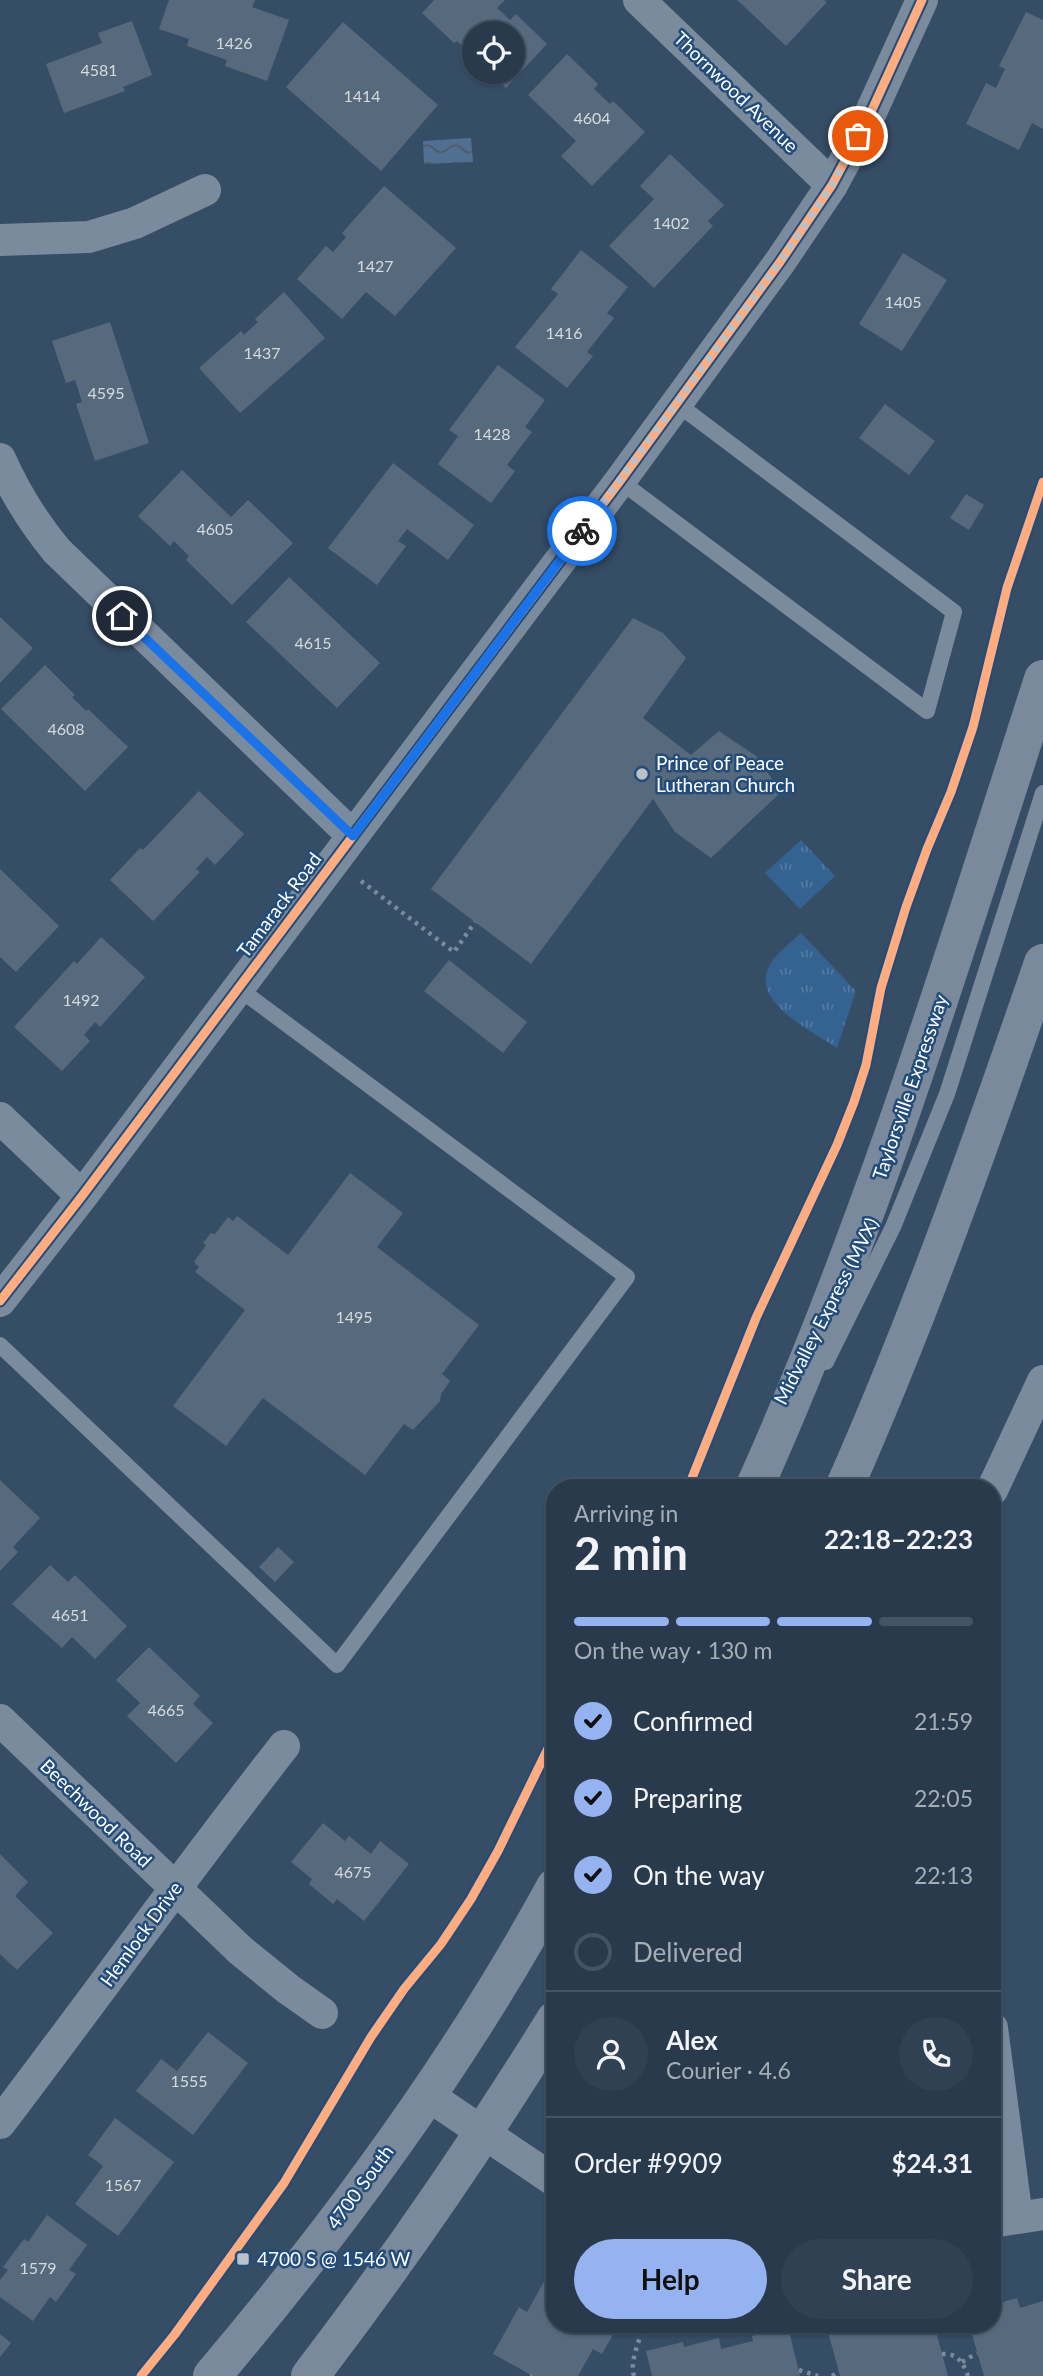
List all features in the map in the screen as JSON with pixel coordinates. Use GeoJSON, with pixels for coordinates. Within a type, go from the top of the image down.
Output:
{"type":"FeatureCollection","features":[{"type":"Feature","properties":{"kind":"main road","name":"Taylorsville Expressway"},"geometry":{"type":"LineString","coordinates":[[758,1479],[814,1349],[872,1199],[1043,679]]}},
{"type":"Feature","properties":{"kind":"main road"},"geometry":{"type":"LineString","coordinates":[[848,1479],[925,1295],[978,1153],[1043,963]]}},
{"type":"Feature","properties":{"kind":"main road"},"geometry":{"type":"LineString","coordinates":[[426,2094],[498,1986],[546,1903]]}},
{"type":"Feature","properties":{"kind":"main road"},"geometry":{"type":"LineString","coordinates":[[310,2376],[413,2237],[484,2133],[546,2034]]}},
{"type":"Feature","properties":{"kind":"main road","name":"4700 South"},"geometry":{"type":"LineString","coordinates":[[212,2376],[330,2229],[426,2094]]}},
{"type":"Feature","properties":{"kind":"street","name":"Thornwood Avenue"},"geometry":{"type":"LineString","coordinates":[[639,0],[832,185]]}},
{"type":"Feature","properties":{"kind":"street","name":"Tamarack Road"},"geometry":{"type":"LineString","coordinates":[[0,1301],[620,481],[780,262],[832,185],[871,112],[922,0]]}},
{"type":"Feature","properties":{"kind":"street"},"geometry":{"type":"LineString","coordinates":[[0,240],[89,237],[135,223],[205,190]]}},
{"type":"Feature","properties":{"kind":"street"},"geometry":{"type":"LineString","coordinates":[[0,459],[33,522],[57,551],[353,836]]}},
{"type":"Feature","properties":{"kind":"street"},"geometry":{"type":"LineString","coordinates":[[0,1118],[82,1196]]}},
{"type":"Feature","properties":{"kind":"street"},"geometry":{"type":"LineString","coordinates":[[997,1479],[1043,1381]]}},
{"type":"Feature","properties":{"kind":"street","name":"Beechwood Road"},"geometry":{"type":"LineString","coordinates":[[0,1720],[240,1950],[322,2013]]}},
{"type":"Feature","properties":{"kind":"street","name":"Hemlock Drive"},"geometry":{"type":"LineString","coordinates":[[0,2123],[197,1857],[284,1746]]}},
{"type":"Feature","properties":{"kind":"street"},"geometry":{"type":"LineString","coordinates":[[426,2094],[546,2175]]}},
{"type":"Feature","properties":{"kind":"street"},"geometry":{"type":"LineString","coordinates":[[1001,2096],[1017,2218]]}},
{"type":"Feature","properties":{"kind":"lane"},"geometry":{"type":"LineString","coordinates":[[620,481],[927,711],[954,612],[676,403]]}},
{"type":"Feature","properties":{"kind":"lane","name":"Midvalley Express (MVX)"},"geometry":{"type":"LineString","coordinates":[[759,1479],[851,1315],[921,1161],[947,1094],[1043,793]]}},
{"type":"Feature","properties":{"kind":"lane"},"geometry":{"type":"LineString","coordinates":[[0,1345],[337,1665],[627,1277],[238,988]]}},
{"type":"Feature","properties":{"kind":"path"},"geometry":{"type":"LineString","coordinates":[[360,881],[454,952],[475,922]]}},
{"type":"Feature","properties":{"kind":"path"},"geometry":{"type":"LineString","coordinates":[[634,2376],[633,2363],[641,2333]]}},
{"type":"Feature","properties":{"kind":"path"},"geometry":{"type":"LineString","coordinates":[[962,2362],[977,2353]]}},
{"type":"Feature","properties":{"kind":"path"},"geometry":{"type":"LineString","coordinates":[[942,2354],[950,2354],[962,2362],[968,2376]]}},
{"type":"Feature","properties":{"kind":"path"},"geometry":{"type":"LineString","coordinates":[[799,2370],[818,2376]]}},
{"type":"Feature","properties":{"kind":"path"},"geometry":{"type":"LineString","coordinates":[[832,2376],[839,2371]]}},
{"type":"Feature","properties":{"kind":"green space"},"geometry":{"type":"Polygon","coordinates":[[[801,840],[835,876],[800,909],[765,873],[801,840]]]}},
{"type":"Feature","properties":{"kind":"green space"},"geometry":{"type":"Polygon","coordinates":[[[801,933],[856,991],[837,1048],[788,1016],[769,994],[766,982],[770,964],[801,933]]]}},
{"type":"Feature","properties":{"kind":"water"},"geometry":{"type":"Polygon","coordinates":[[[471,138],[473,162],[424,164],[423,141],[471,138]]]}},
{"type":"Feature","properties":{"kind":"building"},"geometry":{"type":"Polygon","coordinates":[[[169,0],[255,0],[252,7],[289,20],[267,81],[225,66],[227,60],[187,46],[189,39],[159,29],[169,0]]]}},
{"type":"Feature","properties":{"kind":"building"},"geometry":{"type":"Polygon","coordinates":[[[434,0],[505,0],[497,8],[510,20],[516,14],[523,21],[462,21],[462,46],[457,41],[454,43],[422,13],[434,0]]]}},
{"type":"Feature","properties":{"kind":"building"},"geometry":{"type":"Polygon","coordinates":[[[737,0],[824,0],[827,2],[786,46],[737,0]]]}},
{"type":"Feature","properties":{"kind":"building"},"geometry":{"type":"Polygon","coordinates":[[[1026,12],[1043,20],[1043,129],[1032,123],[1019,150],[966,124],[986,83],[996,88],[1005,69],[999,66],[1026,12]]]}},
{"type":"Feature","properties":{"kind":"building"},"geometry":{"type":"Polygon","coordinates":[[[132,21],[152,75],[123,87],[125,91],[64,113],[46,64],[102,43],[98,33],[132,21]]]}},
{"type":"Feature","properties":{"kind":"building"},"geometry":{"type":"Polygon","coordinates":[[[343,22],[438,105],[381,171],[286,87],[343,22]]]}},
{"type":"Feature","properties":{"kind":"building"},"geometry":{"type":"Polygon","coordinates":[[[525,23],[547,44],[525,68],[525,23]]]}},
{"type":"Feature","properties":{"kind":"building"},"geometry":{"type":"Polygon","coordinates":[[[567,54],[598,84],[594,89],[610,104],[613,101],[645,132],[592,186],[561,156],[576,141],[528,95],[567,54]]]}},
{"type":"Feature","properties":{"kind":"building"},"geometry":{"type":"Polygon","coordinates":[[[670,154],[724,205],[708,221],[713,226],[654,288],[609,246],[654,199],[640,186],[670,154]]]}},
{"type":"Feature","properties":{"kind":"building"},"geometry":{"type":"Polygon","coordinates":[[[384,186],[456,248],[395,316],[366,292],[342,319],[297,279],[326,246],[333,252],[346,237],[342,233],[384,186]]]}},
{"type":"Feature","properties":{"kind":"building"},"geometry":{"type":"Polygon","coordinates":[[[581,250],[628,287],[607,313],[614,318],[587,352],[593,356],[567,388],[515,347],[558,294],[551,289],[581,250]]]}},
{"type":"Feature","properties":{"kind":"building"},"geometry":{"type":"Polygon","coordinates":[[[903,253],[947,280],[902,351],[859,324],[903,253]]]}},
{"type":"Feature","properties":{"kind":"building"},"geometry":{"type":"Polygon","coordinates":[[[284,292],[325,338],[240,413],[199,368],[241,331],[244,335],[258,322],[255,319],[284,292]]]}},
{"type":"Feature","properties":{"kind":"building"},"geometry":{"type":"Polygon","coordinates":[[[110,322],[149,443],[95,461],[76,404],[82,402],[75,380],[66,383],[52,341],[110,322]]]}},
{"type":"Feature","properties":{"kind":"building"},"geometry":{"type":"Polygon","coordinates":[[[498,365],[545,400],[525,427],[532,432],[507,465],[515,471],[491,503],[438,464],[458,436],[449,430],[498,365]]]}},
{"type":"Feature","properties":{"kind":"building"},"geometry":{"type":"Polygon","coordinates":[[[885,404],[935,441],[909,475],[859,438],[885,404]]]}},
{"type":"Feature","properties":{"kind":"building"},"geometry":{"type":"Polygon","coordinates":[[[393,463],[474,525],[448,560],[407,529],[398,541],[406,546],[377,585],[328,548],[393,463]]]}},
{"type":"Feature","properties":{"kind":"building"},"geometry":{"type":"Polygon","coordinates":[[[182,470],[231,517],[248,500],[293,543],[232,605],[186,560],[189,556],[174,541],[170,546],[138,516],[182,470]]]}},
{"type":"Feature","properties":{"kind":"building"},"geometry":{"type":"Polygon","coordinates":[[[966,494],[984,505],[969,530],[950,518],[966,494]]]}},
{"type":"Feature","properties":{"kind":"building"},"geometry":{"type":"Polygon","coordinates":[[[289,577],[380,663],[337,708],[246,622],[289,577]]]}},
{"type":"Feature","properties":{"kind":"building"},"geometry":{"type":"Polygon","coordinates":[[[0,617],[33,648],[0,683],[0,617]]]}},
{"type":"Feature","properties":{"kind":"building","name":"Prince of Peace Lutheran Church"},"geometry":{"type":"Polygon","coordinates":[[[633,618],[663,633],[686,658],[643,718],[691,755],[719,731],[756,756],[781,792],[711,858],[675,832],[653,799],[531,964],[431,889],[633,618]]]}},
{"type":"Feature","properties":{"kind":"building"},"geometry":{"type":"Polygon","coordinates":[[[45,665],[75,695],[72,697],[86,711],[88,709],[128,747],[85,791],[1,709],[45,665]]]}},
{"type":"Feature","properties":{"kind":"building"},"geometry":{"type":"Polygon","coordinates":[[[199,791],[244,834],[215,865],[207,857],[196,869],[200,872],[153,921],[110,880],[140,848],[143,850],[199,791]]]}},
{"type":"Feature","properties":{"kind":"building"},"geometry":{"type":"Polygon","coordinates":[[[0,869],[59,926],[16,972],[0,957],[0,869]]]}},
{"type":"Feature","properties":{"kind":"building"},"geometry":{"type":"Polygon","coordinates":[[[101,937],[145,977],[100,1027],[95,1022],[84,1035],[90,1041],[62,1071],[14,1027],[74,961],[77,964],[101,937]]]}},
{"type":"Feature","properties":{"kind":"building"},"geometry":{"type":"Polygon","coordinates":[[[449,960],[527,1022],[503,1053],[424,991],[449,960]]]}},
{"type":"Feature","properties":{"kind":"building"},"geometry":{"type":"Polygon","coordinates":[[[350,1173],[403,1213],[377,1247],[479,1325],[442,1374],[450,1381],[441,1394],[440,1401],[413,1430],[404,1424],[365,1475],[263,1398],[226,1446],[173,1406],[245,1310],[195,1272],[199,1267],[194,1262],[206,1245],[203,1243],[211,1233],[215,1234],[228,1217],[233,1221],[237,1216],[288,1255],[350,1173]]]}},
{"type":"Feature","properties":{"kind":"building"},"geometry":{"type":"Polygon","coordinates":[[[0,1480],[40,1518],[13,1547],[18,1552],[0,1571],[0,1480]]]}},
{"type":"Feature","properties":{"kind":"building"},"geometry":{"type":"Polygon","coordinates":[[[278,1547],[294,1562],[275,1582],[259,1567],[278,1547]]]}},
{"type":"Feature","properties":{"kind":"building"},"geometry":{"type":"Polygon","coordinates":[[[50,1565],[68,1582],[75,1575],[127,1626],[95,1659],[72,1637],[62,1648],[12,1604],[50,1565]]]}},
{"type":"Feature","properties":{"kind":"building"},"geometry":{"type":"Polygon","coordinates":[[[149,1647],[200,1696],[193,1704],[213,1723],[176,1763],[127,1716],[140,1703],[116,1680],[149,1647]]]}},
{"type":"Feature","properties":{"kind":"building"},"geometry":{"type":"Polygon","coordinates":[[[323,1823],[345,1841],[349,1836],[371,1854],[380,1841],[409,1864],[364,1921],[337,1899],[333,1904],[309,1884],[312,1879],[291,1862],[323,1823]]]}},
{"type":"Feature","properties":{"kind":"building"},"geometry":{"type":"Polygon","coordinates":[[[0,1854],[28,1882],[15,1896],[53,1933],[17,1970],[0,1954],[0,1854]]]}},
{"type":"Feature","properties":{"kind":"building"},"geometry":{"type":"Polygon","coordinates":[[[208,2032],[248,2063],[193,2135],[136,2091],[161,2059],[177,2071],[208,2032]]]}},
{"type":"Feature","properties":{"kind":"building"},"geometry":{"type":"Polygon","coordinates":[[[115,2118],[174,2162],[118,2236],[75,2204],[103,2166],[88,2155],[115,2118]]]}},
{"type":"Feature","properties":{"kind":"building"},"geometry":{"type":"Polygon","coordinates":[[[47,2215],[87,2245],[69,2270],[76,2274],[56,2302],[50,2297],[33,2321],[0,2297],[0,2280],[8,2270],[3,2267],[24,2239],[28,2242],[47,2215]]]}},
{"type":"Feature","properties":{"kind":"building"},"geometry":{"type":"Polygon","coordinates":[[[546,2278],[546,2333],[614,2333],[602,2354],[593,2349],[578,2376],[533,2376],[493,2354],[519,2307],[527,2312],[546,2278]]]}},
{"type":"Feature","properties":{"kind":"building"},"geometry":{"type":"Polygon","coordinates":[[[1017,2298],[1020,2308],[1043,2301],[1043,2376],[984,2376],[972,2333],[1001,2333],[1001,2302],[1017,2298]]]}},
{"type":"Feature","properties":{"kind":"building"},"geometry":{"type":"Polygon","coordinates":[[[789,2333],[800,2376],[652,2376],[646,2351],[683,2342],[684,2347],[719,2338],[721,2349],[753,2341],[752,2336],[789,2333]]]}},
{"type":"Feature","properties":{"kind":"building"},"geometry":{"type":"Polygon","coordinates":[[[828,2333],[936,2333],[948,2376],[840,2376],[828,2333]]]}},
{"type":"Feature","properties":{"kind":"building"},"geometry":{"type":"Polygon","coordinates":[[[0,2334],[11,2343],[0,2357],[0,2334]]]}},
{"type":"Feature","properties":{"kind":"cycle path"},"geometry":{"type":"LineString","coordinates":[[0,1301],[620,481],[780,262],[832,185],[871,112],[922,0]]}},
{"type":"Feature","properties":{"kind":"cycle path"},"geometry":{"type":"LineString","coordinates":[[692,1479],[756,1318],[837,1145],[854,1102],[866,1065],[881,988],[906,907],[973,727],[1007,588],[1043,482]]}},
{"type":"Feature","properties":{"kind":"cycle path"},"geometry":{"type":"LineString","coordinates":[[141,2376],[175,2334],[284,2183],[371,2037],[404,1989],[441,1944],[471,1899],[498,1851],[546,1752]]}},
{"type":"Feature","properties":{"kind":"way so far"},"geometry":{"type":"LineString","coordinates":[[582,531],[780,262],[832,185],[858,136]]}},
{"type":"Feature","properties":{"kind":"place","name":"Prince of Peace Lutheran Church"},"geometry":{"type":"Point","coordinates":[642,774]}},
{"type":"Feature","properties":{"kind":"place","name":"4700 S @ 1546 W"},"geometry":{"type":"Point","coordinates":[243,2259]}},
{"type":"Feature","properties":{"kind":"route"},"geometry":{"type":"LineString","coordinates":[[122,616],[353,836],[582,531]]}}]}
